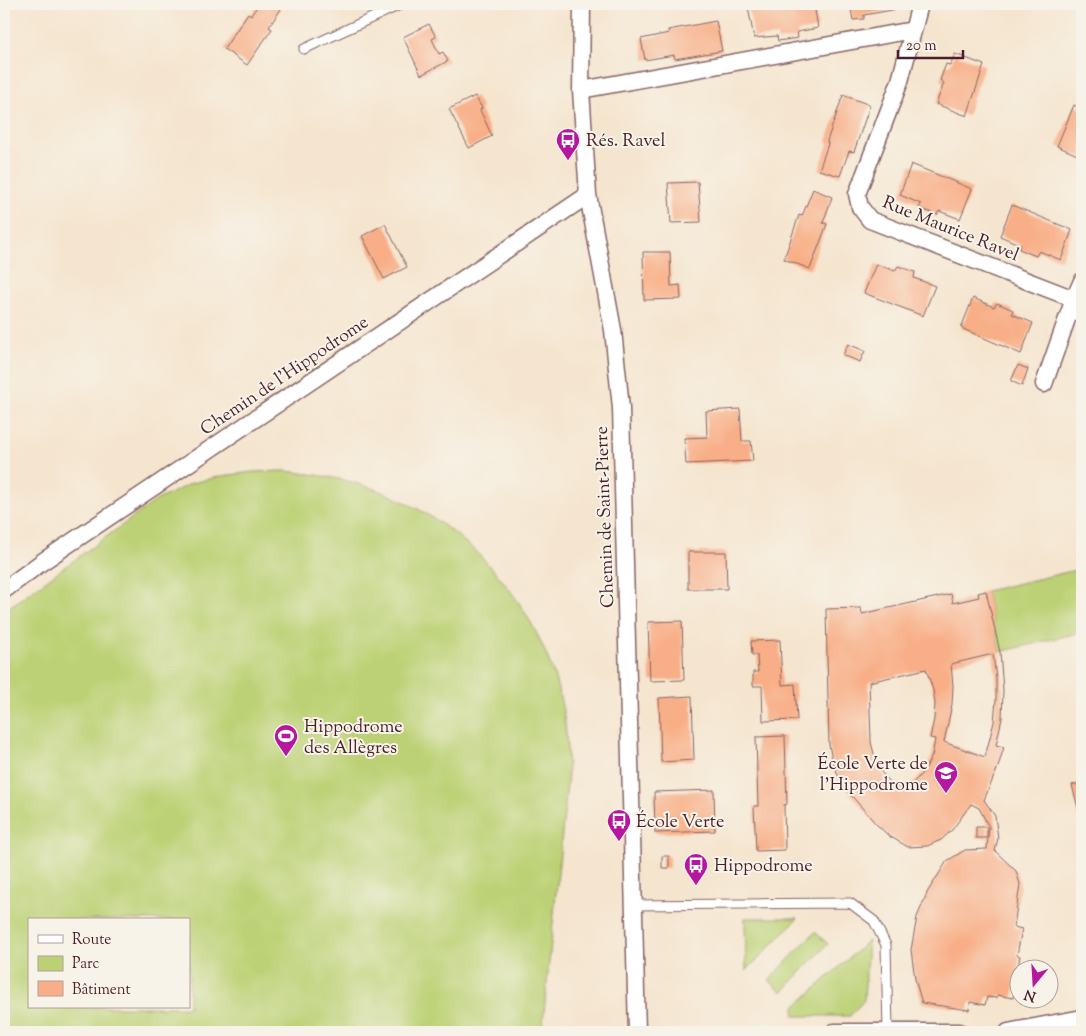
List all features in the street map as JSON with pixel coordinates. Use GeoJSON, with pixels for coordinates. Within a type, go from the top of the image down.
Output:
{"type":"FeatureCollection","features":[{"type":"Feature","properties":{"kind":"street","name":"Chemin de Saint-Pierre"},"geometry":{"type":"LineString","coordinates":[[582,4],[581,90],[588,195],[612,330],[621,408],[637,1032]]}},
{"type":"Feature","properties":{"kind":"street","name":"Rue Maurice Ravel"},"geometry":{"type":"LineString","coordinates":[[920,4],[900,81],[857,194],[860,206],[870,220],[1074,299]]}},
{"type":"Feature","properties":{"kind":"street"},"geometry":{"type":"LineString","coordinates":[[581,90],[913,30]]}},
{"type":"Feature","properties":{"kind":"street","name":"Chemin de l'Hippodrome"},"geometry":{"type":"LineString","coordinates":[[4,590],[42,562],[588,195]]}},
{"type":"Feature","properties":{"kind":"street"},"geometry":{"type":"LineString","coordinates":[[1044,384],[1082,281]]}},
{"type":"Feature","properties":{"kind":"street"},"geometry":{"type":"LineString","coordinates":[[1008,1032],[1082,1018]]}},
{"type":"Feature","properties":{"kind":"street"},"geometry":{"type":"LineString","coordinates":[[834,1032],[960,1032]]}},
{"type":"Feature","properties":{"kind":"lane"},"geometry":{"type":"LineString","coordinates":[[304,49],[402,4]]}},
{"type":"Feature","properties":{"kind":"lane"},"geometry":{"type":"LineString","coordinates":[[633,904],[850,903],[874,921],[886,945],[888,1031]]}},
{"type":"Feature","properties":{"kind":"green space","name":"Hippodrome des Allègres"},"geometry":{"type":"Polygon","coordinates":[[[284,471],[308,474],[354,483],[377,490],[411,505],[443,525],[472,548],[497,574],[519,604],[538,636],[552,670],[562,706],[566,732],[568,774],[542,1032],[4,1032],[4,611],[157,500],[192,483],[222,476],[284,471]]]}},
{"type":"Feature","properties":{"kind":"green space"},"geometry":{"type":"Polygon","coordinates":[[[1076,570],[1082,594],[1082,632],[1000,652],[986,591],[1076,570]]]}},
{"type":"Feature","properties":{"kind":"green space"},"geometry":{"type":"Polygon","coordinates":[[[745,918],[798,918],[746,971],[745,918]]]}},
{"type":"Feature","properties":{"kind":"green space"},"geometry":{"type":"Polygon","coordinates":[[[815,932],[828,944],[782,992],[769,980],[815,932]]]}},
{"type":"Feature","properties":{"kind":"green space"},"geometry":{"type":"Polygon","coordinates":[[[868,941],[864,1000],[850,1016],[794,1016],[795,1007],[868,941]]]}},
{"type":"Feature","properties":{"kind":"building"},"geometry":{"type":"Polygon","coordinates":[[[259,4],[273,4],[281,9],[269,27],[272,29],[247,65],[224,49],[248,13],[251,15],[259,4]]]}},
{"type":"Feature","properties":{"kind":"building"},"geometry":{"type":"Polygon","coordinates":[[[767,4],[814,4],[818,28],[797,32],[798,38],[778,41],[777,36],[754,38],[748,7],[767,4]]]}},
{"type":"Feature","properties":{"kind":"building"},"geometry":{"type":"Polygon","coordinates":[[[850,4],[897,4],[898,9],[864,15],[864,19],[853,20],[850,4]]]}},
{"type":"Feature","properties":{"kind":"building"},"geometry":{"type":"Polygon","coordinates":[[[716,21],[722,51],[675,59],[674,55],[645,60],[641,39],[669,33],[668,30],[716,21]]]}},
{"type":"Feature","properties":{"kind":"building"},"geometry":{"type":"Polygon","coordinates":[[[429,24],[436,37],[432,39],[439,54],[443,52],[448,61],[421,75],[403,37],[429,24]]]}},
{"type":"Feature","properties":{"kind":"building"},"geometry":{"type":"Polygon","coordinates":[[[955,54],[984,65],[967,116],[936,104],[944,83],[940,80],[946,64],[950,65],[955,54]]]}},
{"type":"Feature","properties":{"kind":"building"},"geometry":{"type":"Polygon","coordinates":[[[843,95],[870,105],[854,152],[849,151],[840,176],[819,170],[843,95]]]}},
{"type":"Feature","properties":{"kind":"building"},"geometry":{"type":"Polygon","coordinates":[[[475,96],[482,108],[480,110],[492,136],[469,148],[449,109],[475,96]]]}},
{"type":"Feature","properties":{"kind":"building"},"geometry":{"type":"Polygon","coordinates":[[[1074,105],[1082,109],[1082,157],[1057,146],[1074,105]]]}},
{"type":"Feature","properties":{"kind":"building"},"geometry":{"type":"Polygon","coordinates":[[[911,164],[972,189],[960,219],[939,211],[937,215],[919,208],[921,204],[900,195],[911,164]]]}},
{"type":"Feature","properties":{"kind":"building"},"geometry":{"type":"Polygon","coordinates":[[[698,182],[701,222],[671,223],[668,183],[698,182]]]}},
{"type":"Feature","properties":{"kind":"building"},"geometry":{"type":"Polygon","coordinates":[[[813,189],[832,197],[823,223],[827,224],[810,269],[784,259],[799,215],[802,216],[813,189]]]}},
{"type":"Feature","properties":{"kind":"building"},"geometry":{"type":"Polygon","coordinates":[[[1012,205],[1072,230],[1061,260],[1039,251],[1036,256],[1019,249],[1021,245],[1000,236],[1012,205]]]}},
{"type":"Feature","properties":{"kind":"building"},"geometry":{"type":"Polygon","coordinates":[[[385,224],[407,267],[384,279],[362,236],[385,224]]]}},
{"type":"Feature","properties":{"kind":"building"},"geometry":{"type":"Polygon","coordinates":[[[643,252],[670,252],[671,286],[680,285],[681,299],[644,300],[643,252]]]}},
{"type":"Feature","properties":{"kind":"building"},"geometry":{"type":"Polygon","coordinates":[[[876,264],[895,271],[898,266],[915,272],[914,278],[935,286],[923,316],[864,293],[876,264]]]}},
{"type":"Feature","properties":{"kind":"building"},"geometry":{"type":"Polygon","coordinates":[[[973,298],[994,307],[997,303],[1013,310],[1012,314],[1033,323],[1021,354],[961,328],[973,298]]]}},
{"type":"Feature","properties":{"kind":"building"},"geometry":{"type":"Polygon","coordinates":[[[848,344],[865,351],[860,362],[843,355],[848,344]]]}},
{"type":"Feature","properties":{"kind":"building"},"geometry":{"type":"Polygon","coordinates":[[[1018,365],[1028,369],[1022,386],[1011,381],[1018,365]]]}},
{"type":"Feature","properties":{"kind":"building"},"geometry":{"type":"Polygon","coordinates":[[[740,409],[742,441],[751,441],[753,461],[686,464],[684,438],[707,437],[706,411],[740,409]]]}},
{"type":"Feature","properties":{"kind":"building"},"geometry":{"type":"Polygon","coordinates":[[[688,552],[726,552],[727,589],[688,589],[688,552]]]}},
{"type":"Feature","properties":{"kind":"building"},"geometry":{"type":"Polygon","coordinates":[[[986,591],[1000,652],[1003,690],[1002,718],[996,745],[1004,747],[984,800],[995,816],[998,838],[995,851],[1016,871],[1020,884],[1014,927],[1022,929],[1017,955],[1020,956],[1020,958],[1008,958],[1008,997],[997,995],[997,998],[987,997],[985,1005],[970,1002],[969,1010],[922,1003],[915,979],[911,950],[917,917],[928,891],[947,861],[965,850],[987,849],[989,827],[979,808],[971,804],[952,830],[941,840],[927,846],[908,847],[889,836],[850,794],[839,778],[829,745],[826,609],[861,608],[862,614],[951,594],[953,603],[979,597],[978,593],[986,591]],[[993,654],[951,664],[952,704],[944,742],[985,757],[994,722],[996,678],[993,654]],[[926,669],[869,682],[871,742],[881,772],[894,786],[912,784],[924,771],[932,756],[935,739],[930,738],[935,703],[926,669]]]}},
{"type":"Feature","properties":{"kind":"building"},"geometry":{"type":"Polygon","coordinates":[[[682,621],[684,680],[650,681],[648,622],[682,621]]]}},
{"type":"Feature","properties":{"kind":"building"},"geometry":{"type":"Polygon","coordinates":[[[780,640],[782,685],[795,684],[797,720],[763,721],[762,686],[753,686],[753,672],[758,672],[757,655],[752,655],[751,641],[780,640]]]}},
{"type":"Feature","properties":{"kind":"building"},"geometry":{"type":"Polygon","coordinates":[[[692,696],[694,760],[661,762],[659,698],[692,696]]]}},
{"type":"Feature","properties":{"kind":"building"},"geometry":{"type":"Polygon","coordinates":[[[785,736],[787,804],[784,805],[785,850],[756,851],[754,806],[758,806],[756,737],[785,736]]]}},
{"type":"Feature","properties":{"kind":"building"},"geometry":{"type":"Polygon","coordinates":[[[1082,783],[1082,824],[1072,785],[1082,783]]]}},
{"type":"Feature","properties":{"kind":"building"},"geometry":{"type":"Polygon","coordinates":[[[714,790],[715,831],[655,833],[654,792],[714,790]]]}},
{"type":"Feature","properties":{"kind":"building"},"geometry":{"type":"Polygon","coordinates":[[[976,827],[987,827],[987,838],[976,838],[976,827]]]}},
{"type":"Feature","properties":{"kind":"building"},"geometry":{"type":"Polygon","coordinates":[[[662,856],[669,856],[669,868],[662,868],[662,856]]]}},
{"type":"Feature","properties":{"kind":"place","name":"Rés. Ravel"},"geometry":{"type":"Point","coordinates":[568,161]}},
{"type":"Feature","properties":{"kind":"place","name":"Hippodrome des Allègres"},"geometry":{"type":"Point","coordinates":[286,757]}},
{"type":"Feature","properties":{"kind":"place","name":"École Verte de l'Hippodrome"},"geometry":{"type":"Point","coordinates":[946,794]}},
{"type":"Feature","properties":{"kind":"place","name":"École Verte"},"geometry":{"type":"Point","coordinates":[619,842]}},
{"type":"Feature","properties":{"kind":"place","name":"Hippodrome"},"geometry":{"type":"Point","coordinates":[696,886]}}]}
